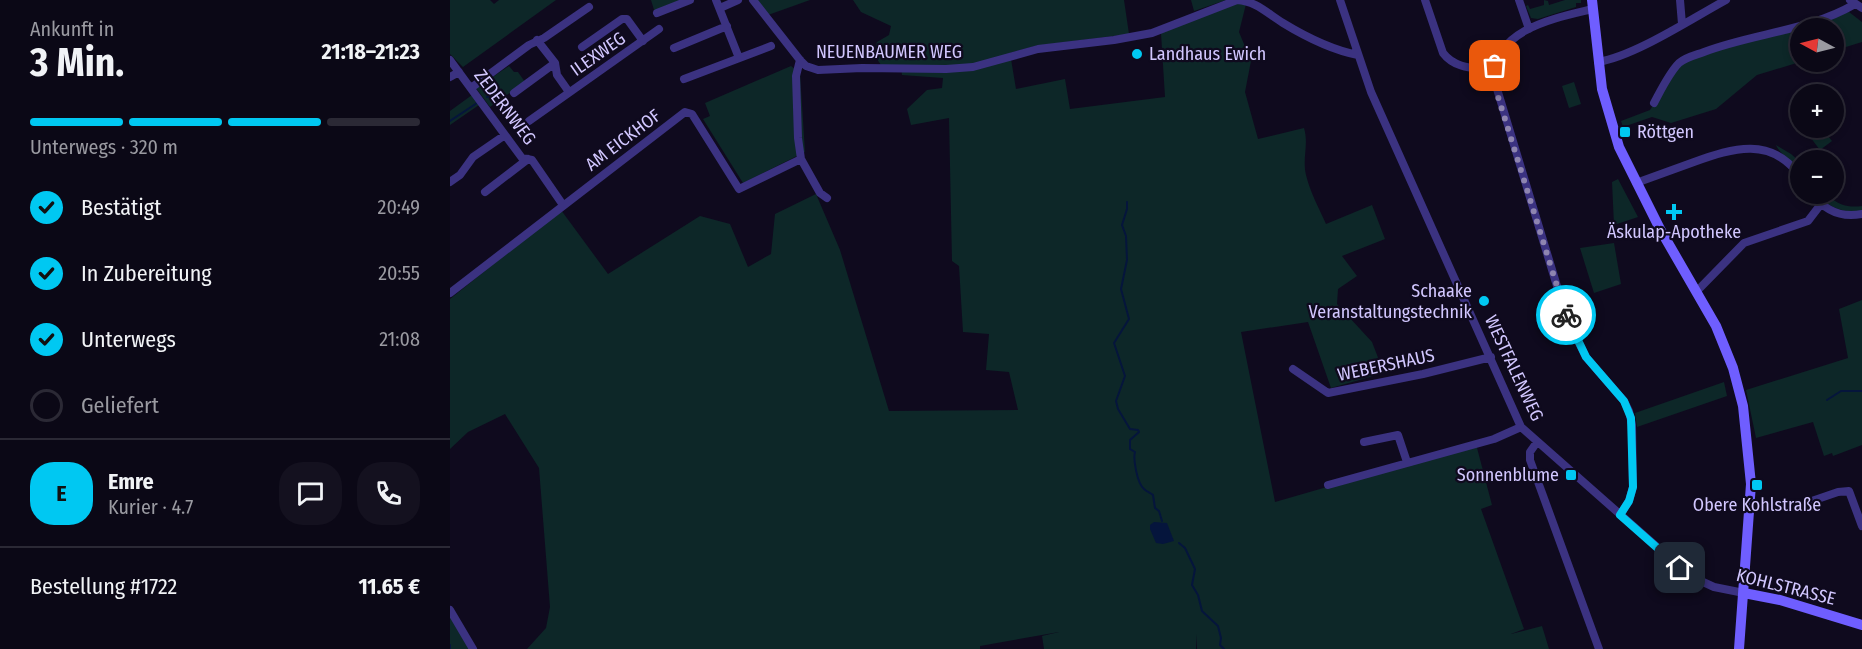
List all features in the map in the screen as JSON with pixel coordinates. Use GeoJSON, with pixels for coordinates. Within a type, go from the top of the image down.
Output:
{"type":"FeatureCollection","features":[{"type":"Feature","properties":{"kind":"street"},"geometry":{"type":"LineString","coordinates":[[657,13],[690,0]]}},
{"type":"Feature","properties":{"kind":"street"},"geometry":{"type":"LineString","coordinates":[[738,0],[718,4],[739,58]]}},
{"type":"Feature","properties":{"kind":"street","name":"NEUENBAUMER WEG"},"geometry":{"type":"LineString","coordinates":[[753,0],[800,60],[806,66],[818,70],[974,67],[1038,49],[1114,40],[1149,33],[1237,0],[1245,0],[1257,5],[1281,22],[1319,42],[1358,55]]}},
{"type":"Feature","properties":{"kind":"street","name":"WESTFALENWEG"},"geometry":{"type":"LineString","coordinates":[[1340,0],[1371,92],[1521,427],[1537,442],[1530,452],[1530,460],[1599,649]]}},
{"type":"Feature","properties":{"kind":"street"},"geometry":{"type":"LineString","coordinates":[[1425,0],[1443,53],[1448,60],[1460,65],[1494,71]]}},
{"type":"Feature","properties":{"kind":"street"},"geometry":{"type":"LineString","coordinates":[[1519,0],[1529,29]]}},
{"type":"Feature","properties":{"kind":"street"},"geometry":{"type":"LineString","coordinates":[[1680,0],[1682,24]]}},
{"type":"Feature","properties":{"kind":"street"},"geometry":{"type":"LineString","coordinates":[[1598,62],[1611,60],[1633,50],[1726,0]]}},
{"type":"Feature","properties":{"kind":"street"},"geometry":{"type":"LineString","coordinates":[[1620,515],[1629,501],[1633,487],[1631,418],[1624,401],[1586,357],[1567,320],[1497,95],[1494,71],[1499,56],[1508,43],[1529,29],[1592,4],[1602,88],[1619,147],[1664,235],[1716,326],[1733,369],[1744,413],[1752,474],[1739,649]]}},
{"type":"Feature","properties":{"kind":"street"},"geometry":{"type":"LineString","coordinates":[[1654,103],[1678,64],[1685,59],[1732,42],[1787,30],[1839,13],[1856,4]]}},
{"type":"Feature","properties":{"kind":"street"},"geometry":{"type":"LineString","coordinates":[[471,88],[537,40],[544,38],[589,7]]}},
{"type":"Feature","properties":{"kind":"street","name":"ILEXWEG"},"geometry":{"type":"LineString","coordinates":[[582,47],[622,19],[627,19],[643,41]]}},
{"type":"Feature","properties":{"kind":"street"},"geometry":{"type":"LineString","coordinates":[[674,48],[727,26]]}},
{"type":"Feature","properties":{"kind":"street","name":"ILEXWEG"},"geometry":{"type":"LineString","coordinates":[[529,122],[660,29]]}},
{"type":"Feature","properties":{"kind":"street","name":"ILEXWEG"},"geometry":{"type":"LineString","coordinates":[[537,40],[555,63],[557,75],[569,92]]}},
{"type":"Feature","properties":{"kind":"street"},"geometry":{"type":"LineString","coordinates":[[684,79],[771,45]]}},
{"type":"Feature","properties":{"kind":"street","name":"ZEDERNWEG"},"geometry":{"type":"LineString","coordinates":[[450,60],[522,158],[532,160],[562,205]]}},
{"type":"Feature","properties":{"kind":"street"},"geometry":{"type":"LineString","coordinates":[[800,60],[796,76],[801,159],[820,193],[827,198]]}},
{"type":"Feature","properties":{"kind":"street","name":"ILEXWEG"},"geometry":{"type":"LineString","coordinates":[[514,93],[555,63]]}},
{"type":"Feature","properties":{"kind":"street","name":"ZEDERNWEG"},"geometry":{"type":"LineString","coordinates":[[450,77],[459,72]]}},
{"type":"Feature","properties":{"kind":"street","name":"AM EICKHOF"},"geometry":{"type":"LineString","coordinates":[[450,293],[685,112],[692,114],[739,189],[801,159]]}},
{"type":"Feature","properties":{"kind":"street"},"geometry":{"type":"LineString","coordinates":[[450,182],[460,175],[473,158],[505,135]]}},
{"type":"Feature","properties":{"kind":"street"},"geometry":{"type":"LineString","coordinates":[[1636,183],[1725,152],[1750,148],[1776,154],[1790,164]]}},
{"type":"Feature","properties":{"kind":"street","name":"ZEDERNWEG"},"geometry":{"type":"LineString","coordinates":[[485,192],[528,159]]}},
{"type":"Feature","properties":{"kind":"street"},"geometry":{"type":"LineString","coordinates":[[1697,291],[1744,243],[1808,221],[1821,204],[1831,211],[1846,216],[1862,214]]}},
{"type":"Feature","properties":{"kind":"street","name":"WEBERSHAUS"},"geometry":{"type":"LineString","coordinates":[[1293,369],[1328,393],[1423,374],[1491,357]]}},
{"type":"Feature","properties":{"kind":"street"},"geometry":{"type":"LineString","coordinates":[[1328,485],[1494,439],[1521,427]]}},
{"type":"Feature","properties":{"kind":"street"},"geometry":{"type":"LineString","coordinates":[[1364,442],[1398,435],[1407,462]]}},
{"type":"Feature","properties":{"kind":"street","name":"KOHLSTRASSE"},"geometry":{"type":"LineString","coordinates":[[1537,442],[1690,576],[1714,587],[1780,600],[1862,625]]}},
{"type":"Feature","properties":{"kind":"street"},"geometry":{"type":"LineString","coordinates":[[1803,504],[1838,492],[1849,491],[1862,526]]}},
{"type":"Feature","properties":{"kind":"street"},"geometry":{"type":"LineString","coordinates":[[450,610],[473,649]]}},
{"type":"Feature","properties":{"kind":"green space"},"geometry":{"type":"Polygon","coordinates":[[[450,0],[490,0],[494,4],[499,0],[556,0],[463,67],[450,54],[450,0]]]}},
{"type":"Feature","properties":{"kind":"green space"},"geometry":{"type":"Polygon","coordinates":[[[651,0],[686,0],[655,13],[651,0]]]}},
{"type":"Feature","properties":{"kind":"green space"},"geometry":{"type":"Polygon","coordinates":[[[757,0],[810,0],[768,15],[757,0]]]}},
{"type":"Feature","properties":{"kind":"green space"},"geometry":{"type":"Polygon","coordinates":[[[853,0],[1124,0],[1129,34],[1035,46],[1010,53],[1016,89],[1065,79],[1070,109],[1165,97],[1161,33],[1237,3],[1246,4],[1239,32],[1251,61],[1245,92],[1258,139],[1304,128],[1306,175],[1326,224],[1372,205],[1385,239],[1342,256],[1357,276],[1338,289],[1337,304],[1372,342],[1384,373],[1331,388],[1308,322],[1241,332],[1275,502],[1476,444],[1492,505],[1481,509],[1524,629],[1511,634],[1542,626],[1549,649],[1197,649],[1196,634],[1196,649],[1044,649],[1042,636],[1059,632],[980,646],[980,649],[527,649],[546,628],[550,607],[539,468],[505,414],[468,432],[450,449],[450,299],[561,210],[608,274],[700,216],[730,224],[748,267],[771,254],[775,214],[816,194],[840,250],[889,411],[1018,410],[1009,372],[986,370],[989,334],[963,332],[959,266],[952,261],[949,118],[911,125],[907,109],[927,90],[942,88],[943,78],[902,75],[901,67],[881,65],[873,53],[877,42],[889,35],[891,26],[861,12],[853,0]]]}},
{"type":"Feature","properties":{"kind":"green space"},"geometry":{"type":"Polygon","coordinates":[[[1191,0],[1226,0],[1194,11],[1191,0]]]}},
{"type":"Feature","properties":{"kind":"green space"},"geometry":{"type":"Polygon","coordinates":[[[1544,0],[1548,1],[1549,5],[1565,0],[1581,0],[1581,3],[1576,3],[1576,7],[1538,19],[1531,18],[1526,6],[1528,5],[1530,9],[1544,5],[1544,0]]]}},
{"type":"Feature","properties":{"kind":"green space"},"geometry":{"type":"Polygon","coordinates":[[[1849,12],[1862,22],[1862,42],[1844,48],[1844,18],[1830,18],[1849,12]]]}},
{"type":"Feature","properties":{"kind":"green space"},"geometry":{"type":"Polygon","coordinates":[[[1790,30],[1790,65],[1757,75],[1716,109],[1671,123],[1652,117],[1623,127],[1621,121],[1650,110],[1681,62],[1728,45],[1790,30]]]}},
{"type":"Feature","properties":{"kind":"green space"},"geometry":{"type":"Polygon","coordinates":[[[509,66],[514,72],[518,72],[525,82],[490,107],[476,88],[509,66]]]}},
{"type":"Feature","properties":{"kind":"green space"},"geometry":{"type":"Polygon","coordinates":[[[791,66],[800,73],[805,152],[743,183],[703,119],[710,116],[705,103],[791,66]]]}},
{"type":"Feature","properties":{"kind":"green space"},"geometry":{"type":"Polygon","coordinates":[[[1574,82],[1581,104],[1569,108],[1562,86],[1574,82]]]}},
{"type":"Feature","properties":{"kind":"green space"},"geometry":{"type":"Polygon","coordinates":[[[472,95],[479,105],[450,125],[450,111],[472,95]]]}},
{"type":"Feature","properties":{"kind":"green space"},"geometry":{"type":"Polygon","coordinates":[[[1811,138],[1830,138],[1832,141],[1820,150],[1811,138]]]}},
{"type":"Feature","properties":{"kind":"green space"},"geometry":{"type":"Polygon","coordinates":[[[1776,145],[1790,153],[1790,161],[1776,145]]]}},
{"type":"Feature","properties":{"kind":"green space"},"geometry":{"type":"Polygon","coordinates":[[[1618,179],[1638,217],[1614,225],[1612,182],[1618,179]]]}},
{"type":"Feature","properties":{"kind":"green space"},"geometry":{"type":"Polygon","coordinates":[[[1828,204],[1862,206],[1862,211],[1849,211],[1828,204]]]}},
{"type":"Feature","properties":{"kind":"green space"},"geometry":{"type":"Polygon","coordinates":[[[1614,243],[1621,284],[1594,293],[1580,248],[1614,243]]]}},
{"type":"Feature","properties":{"kind":"green space"},"geometry":{"type":"Polygon","coordinates":[[[1862,300],[1862,445],[1833,456],[1832,453],[1824,456],[1813,422],[1756,438],[1746,390],[1848,358],[1839,309],[1862,300]]]}},
{"type":"Feature","properties":{"kind":"green space"},"geometry":{"type":"Polygon","coordinates":[[[1724,382],[1727,396],[1637,427],[1635,413],[1724,382]]]}},
{"type":"Feature","properties":{"kind":"green space"},"geometry":{"type":"Polygon","coordinates":[[[450,615],[471,649],[450,649],[450,615]]]}},
{"type":"Feature","properties":{"kind":"water"},"geometry":{"type":"Polygon","coordinates":[[[1154,522],[1167,523],[1174,541],[1156,543],[1150,529],[1150,525],[1154,522]]]}},
{"type":"Feature","properties":{"kind":"waterway"},"geometry":{"type":"LineString","coordinates":[[487,97],[496,95]]}},
{"type":"Feature","properties":{"kind":"waterway"},"geometry":{"type":"LineString","coordinates":[[450,121],[477,103]]}},
{"type":"Feature","properties":{"kind":"waterway"},"geometry":{"type":"LineString","coordinates":[[1127,202],[1122,225],[1126,236],[1127,260],[1121,289],[1129,319],[1114,343],[1125,376],[1116,401],[1130,429],[1139,432],[1130,440],[1130,449],[1135,452],[1139,482],[1153,495],[1155,508],[1159,511],[1162,521]]}},
{"type":"Feature","properties":{"kind":"waterway"},"geometry":{"type":"LineString","coordinates":[[1827,400],[1841,391],[1862,391]]}},
{"type":"Feature","properties":{"kind":"waterway"},"geometry":{"type":"LineString","coordinates":[[1179,543],[1185,548],[1195,569],[1192,585],[1198,595],[1202,611],[1218,626],[1220,645],[1224,649]]}},
{"type":"Feature","properties":{"kind":"way so far"},"geometry":{"type":"LineString","coordinates":[[1495,66],[1495,87],[1566,315]]}},
{"type":"Feature","properties":{"kind":"place","name":"Landhaus Ewich"},"geometry":{"type":"Point","coordinates":[1137,54]}},
{"type":"Feature","properties":{"kind":"place","name":"Röttgen"},"geometry":{"type":"Point","coordinates":[1625,132]}},
{"type":"Feature","properties":{"kind":"place","name":"Äskulap-Apotheke"},"geometry":{"type":"Point","coordinates":[1674,212]}},
{"type":"Feature","properties":{"kind":"place","name":"Schaake Veranstaltungstechnik"},"geometry":{"type":"Point","coordinates":[1484,301]}},
{"type":"Feature","properties":{"kind":"place","name":"Sonnenblume"},"geometry":{"type":"Point","coordinates":[1571,475]}},
{"type":"Feature","properties":{"kind":"place","name":"Obere Kohlstraße"},"geometry":{"type":"Point","coordinates":[1757,485]}},
{"type":"Feature","properties":{"kind":"route"},"geometry":{"type":"LineString","coordinates":[[1566,315],[1573,334],[1586,357],[1624,401],[1631,418],[1633,487],[1626,508],[1620,515],[1680,568]]}}]}
